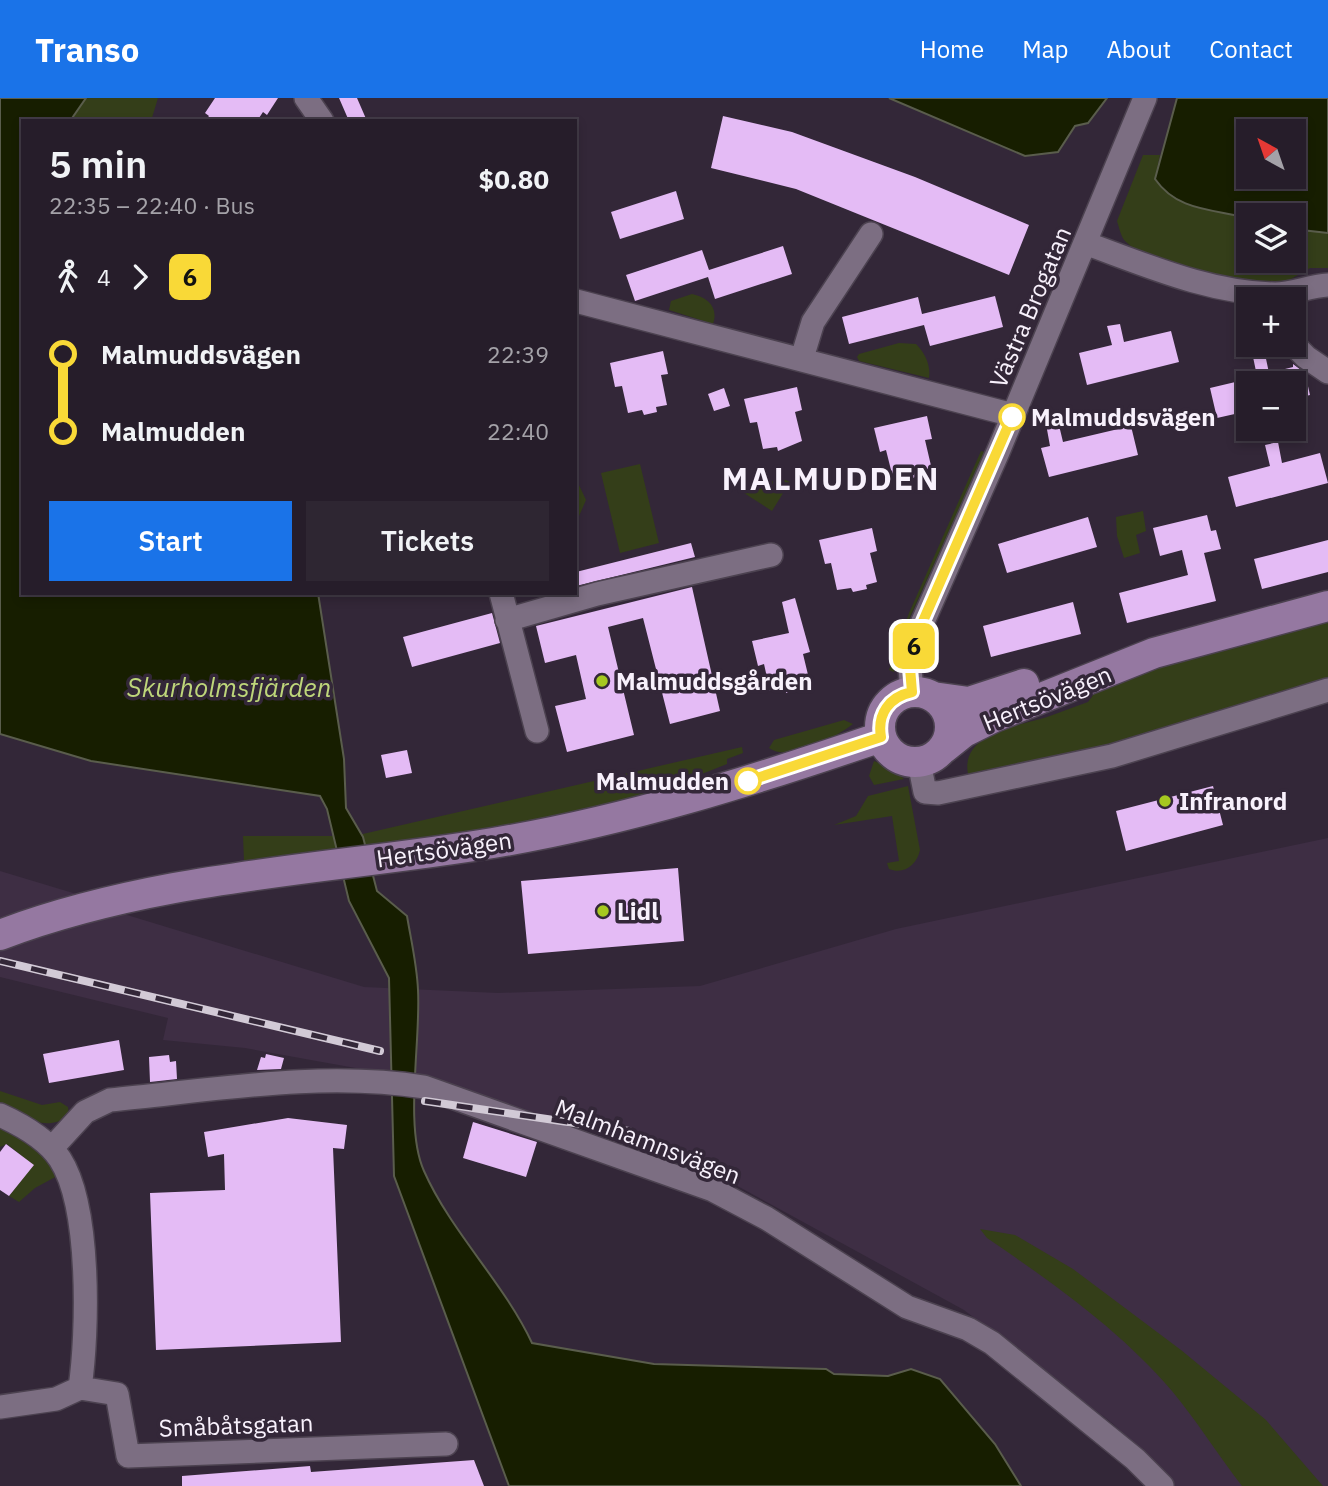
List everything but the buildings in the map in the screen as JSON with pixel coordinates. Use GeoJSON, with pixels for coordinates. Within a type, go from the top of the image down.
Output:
{"type":"FeatureCollection","features":[{"type":"Feature","properties":{"kind":"main road","name":"Hertsövägen"},"geometry":{"type":"LineString","coordinates":[[931,755],[964,732],[994,716],[1154,653],[1328,606]]}},
{"type":"Feature","properties":{"kind":"main road","name":"Hertsövägen"},"geometry":{"type":"LineString","coordinates":[[923,695],[969,702],[1101,659],[1154,653]]}},
{"type":"Feature","properties":{"kind":"main road"},"geometry":{"type":"LineString","coordinates":[[923,695],[941,703],[950,720],[948,739],[931,755],[900,759],[892,754],[881,737],[884,711],[895,698],[923,695]]}},
{"type":"Feature","properties":{"kind":"main road","name":"Hertsövägen"},"geometry":{"type":"LineString","coordinates":[[0,934],[90,906],[198,883],[495,842],[608,819],[761,778],[881,737]]}},
{"type":"Feature","properties":{"kind":"street"},"geometry":{"type":"LineString","coordinates":[[306,98],[321,119]]}},
{"type":"Feature","properties":{"kind":"street","name":"Västra Brogatan"},"geometry":{"type":"LineString","coordinates":[[923,695],[910,668],[917,635],[1013,415],[1145,98]]}},
{"type":"Feature","properties":{"kind":"street"},"geometry":{"type":"LineString","coordinates":[[802,358],[813,322],[871,234]]}},
{"type":"Feature","properties":{"kind":"street"},"geometry":{"type":"LineString","coordinates":[[1085,243],[1173,275],[1236,290]]}},
{"type":"Feature","properties":{"kind":"street"},"geometry":{"type":"LineString","coordinates":[[1306,287],[1328,285]]}},
{"type":"Feature","properties":{"kind":"street"},"geometry":{"type":"LineString","coordinates":[[577,301],[1013,415]]}},
{"type":"Feature","properties":{"kind":"street"},"geometry":{"type":"LineString","coordinates":[[1306,357],[1328,372]]}},
{"type":"Feature","properties":{"kind":"street"},"geometry":{"type":"LineString","coordinates":[[507,620],[621,588],[771,555]]}},
{"type":"Feature","properties":{"kind":"street"},"geometry":{"type":"LineString","coordinates":[[501,595],[537,731]]}},
{"type":"Feature","properties":{"kind":"street"},"geometry":{"type":"LineString","coordinates":[[931,755],[925,792],[938,793],[1112,756],[1328,690]]}},
{"type":"Feature","properties":{"kind":"street","name":"Malmhamnsvägen"},"geometry":{"type":"LineString","coordinates":[[52,1148],[85,1112],[110,1100],[272,1084],[381,1080],[424,1087],[694,1183],[742,1204],[907,1307],[960,1326],[992,1343],[1135,1459],[1162,1486]]}},
{"type":"Feature","properties":{"kind":"street"},"geometry":{"type":"LineString","coordinates":[[0,1115],[52,1148],[69,1176],[78,1208],[85,1354],[80,1388]]}},
{"type":"Feature","properties":{"kind":"street","name":"Småbåtsgatan"},"geometry":{"type":"LineString","coordinates":[[0,1407],[56,1399],[80,1388],[117,1394],[128,1456],[446,1444]]}},
{"type":"Feature","properties":{"kind":"shaded area"},"geometry":{"type":"Polygon","coordinates":[[[86,98],[158,98],[152,119],[71,119],[86,98]]]}},
{"type":"Feature","properties":{"kind":"shaded area"},"geometry":{"type":"Polygon","coordinates":[[[1143,155],[1160,155],[1155,179],[1216,210],[1236,215],[1236,273],[1301,273],[1279,286],[1175,265],[1138,251],[1124,239],[1117,221],[1143,155]]]}},
{"type":"Feature","properties":{"kind":"shaded area"},"geometry":{"type":"Polygon","coordinates":[[[1306,230],[1328,233],[1328,268],[1306,270],[1306,230]]]}},
{"type":"Feature","properties":{"kind":"shaded area"},"geometry":{"type":"Polygon","coordinates":[[[692,294],[702,298],[713,308],[713,324],[669,310],[671,301],[692,294]]]}},
{"type":"Feature","properties":{"kind":"shaded area"},"geometry":{"type":"Polygon","coordinates":[[[899,343],[916,344],[925,355],[929,378],[859,361],[857,357],[859,354],[899,343]]]}},
{"type":"Feature","properties":{"kind":"shaded area"},"geometry":{"type":"Polygon","coordinates":[[[577,442],[578,483],[586,500],[577,521],[577,442]]]}},
{"type":"Feature","properties":{"kind":"shaded area"},"geometry":{"type":"Polygon","coordinates":[[[981,451],[985,452],[900,639],[894,672],[889,670],[909,613],[981,451]]]}},
{"type":"Feature","properties":{"kind":"shaded area"},"geometry":{"type":"Polygon","coordinates":[[[640,464],[659,543],[620,553],[601,473],[640,464]]]}},
{"type":"Feature","properties":{"kind":"shaded area"},"geometry":{"type":"Polygon","coordinates":[[[755,477],[768,485],[778,478],[790,482],[772,511],[744,493],[755,477]]]}},
{"type":"Feature","properties":{"kind":"shaded area"},"geometry":{"type":"Polygon","coordinates":[[[1143,511],[1146,531],[1136,535],[1140,553],[1124,558],[1117,536],[1116,517],[1143,511]]]}},
{"type":"Feature","properties":{"kind":"shaded area"},"geometry":{"type":"Polygon","coordinates":[[[1328,615],[1328,679],[1074,754],[968,774],[968,760],[973,749],[982,740],[1008,728],[1088,702],[1097,689],[1124,673],[1328,615]]]}},
{"type":"Feature","properties":{"kind":"shaded area"},"geometry":{"type":"Polygon","coordinates":[[[844,720],[853,724],[812,747],[788,752],[769,748],[774,740],[844,720]]]}},
{"type":"Feature","properties":{"kind":"shaded area"},"geometry":{"type":"Polygon","coordinates":[[[742,747],[743,753],[727,759],[727,764],[610,803],[550,817],[428,838],[244,861],[243,836],[354,836],[742,747]]]}},
{"type":"Feature","properties":{"kind":"shaded area"},"geometry":{"type":"Polygon","coordinates":[[[874,761],[892,768],[904,779],[874,785],[869,776],[874,761]]]}},
{"type":"Feature","properties":{"kind":"shaded area"},"geometry":{"type":"Polygon","coordinates":[[[908,786],[920,850],[913,864],[905,870],[895,871],[889,869],[887,863],[899,861],[892,816],[834,825],[856,816],[868,796],[908,786]]]}},
{"type":"Feature","properties":{"kind":"shaded area"},"geometry":{"type":"Polygon","coordinates":[[[1328,838],[1328,1486],[1175,1486],[1154,1462],[1112,1423],[964,1310],[732,1183],[622,1139],[411,1078],[245,1048],[163,1040],[168,1018],[0,977],[0,946],[114,911],[364,987],[498,993],[700,986],[896,929],[1328,838]]]}},
{"type":"Feature","properties":{"kind":"shaded area"},"geometry":{"type":"Polygon","coordinates":[[[0,871],[83,896],[0,921],[0,871]]]}},
{"type":"Feature","properties":{"kind":"shaded area"},"geometry":{"type":"Polygon","coordinates":[[[0,1091],[42,1105],[60,1102],[68,1107],[69,1115],[52,1123],[34,1121],[0,1105],[0,1091]]]}},
{"type":"Feature","properties":{"kind":"shaded area"},"geometry":{"type":"Polygon","coordinates":[[[0,1124],[44,1153],[59,1175],[35,1188],[19,1202],[9,1196],[33,1165],[7,1144],[0,1147],[0,1124]]]}},
{"type":"Feature","properties":{"kind":"shaded area"},"geometry":{"type":"Polygon","coordinates":[[[980,1229],[1015,1235],[1073,1269],[1181,1350],[1266,1420],[1323,1486],[1242,1486],[1190,1414],[1152,1369],[1108,1328],[1061,1290],[987,1238],[980,1229]]]}},
{"type":"Feature","properties":{"kind":"water","name":"Skurholmsfjärden"},"geometry":{"type":"Polygon","coordinates":[[[0,98],[86,98],[71,119],[21,119],[21,595],[318,595],[344,759],[346,808],[363,837],[377,891],[407,916],[412,943],[418,990],[414,1108],[418,1153],[424,1171],[448,1215],[507,1299],[532,1343],[654,1364],[826,1369],[834,1374],[888,1376],[911,1369],[940,1379],[995,1444],[1021,1486],[509,1486],[394,1176],[389,978],[349,901],[327,809],[320,796],[91,761],[0,734],[0,98]]]}},
{"type":"Feature","properties":{"kind":"water"},"geometry":{"type":"Polygon","coordinates":[[[889,98],[1107,98],[1088,123],[1075,126],[1058,152],[1025,156],[889,98]]]}},
{"type":"Feature","properties":{"kind":"water"},"geometry":{"type":"Polygon","coordinates":[[[1177,98],[1328,98],[1328,233],[1306,230],[1306,203],[1236,203],[1236,215],[1185,203],[1164,189],[1155,179],[1177,98]]]}},
{"type":"Feature","properties":{"kind":"railway"},"geometry":{"type":"LineString","coordinates":[[0,961],[380,1051]]}},
{"type":"Feature","properties":{"kind":"railway"},"geometry":{"type":"LineString","coordinates":[[425,1101],[629,1131]]}},
{"type":"Feature","properties":{"kind":"bus line","name":"6"},"geometry":{"type":"LineString","coordinates":[[748,781],[881,737],[884,711],[895,698],[912,692],[910,668],[917,635],[1012,417]]}},
{"type":"Feature","properties":{"kind":"place","name":"Malmuddsvägen"},"geometry":{"type":"Point","coordinates":[1012,417]}},
{"type":"Feature","properties":{"kind":"place","name":"Malmuddsgården"},"geometry":{"type":"Point","coordinates":[602,681]}},
{"type":"Feature","properties":{"kind":"place","name":"Malmudden"},"geometry":{"type":"Point","coordinates":[748,781]}},
{"type":"Feature","properties":{"kind":"place","name":"Infranord"},"geometry":{"type":"Point","coordinates":[1165,801]}},
{"type":"Feature","properties":{"kind":"place","name":"Lidl"},"geometry":{"type":"Point","coordinates":[603,911]}},
{"type":"Feature","properties":{"kind":"district","name":"MALMUDDEN"},"geometry":{"type":"Point","coordinates":[831,478]}}]}
